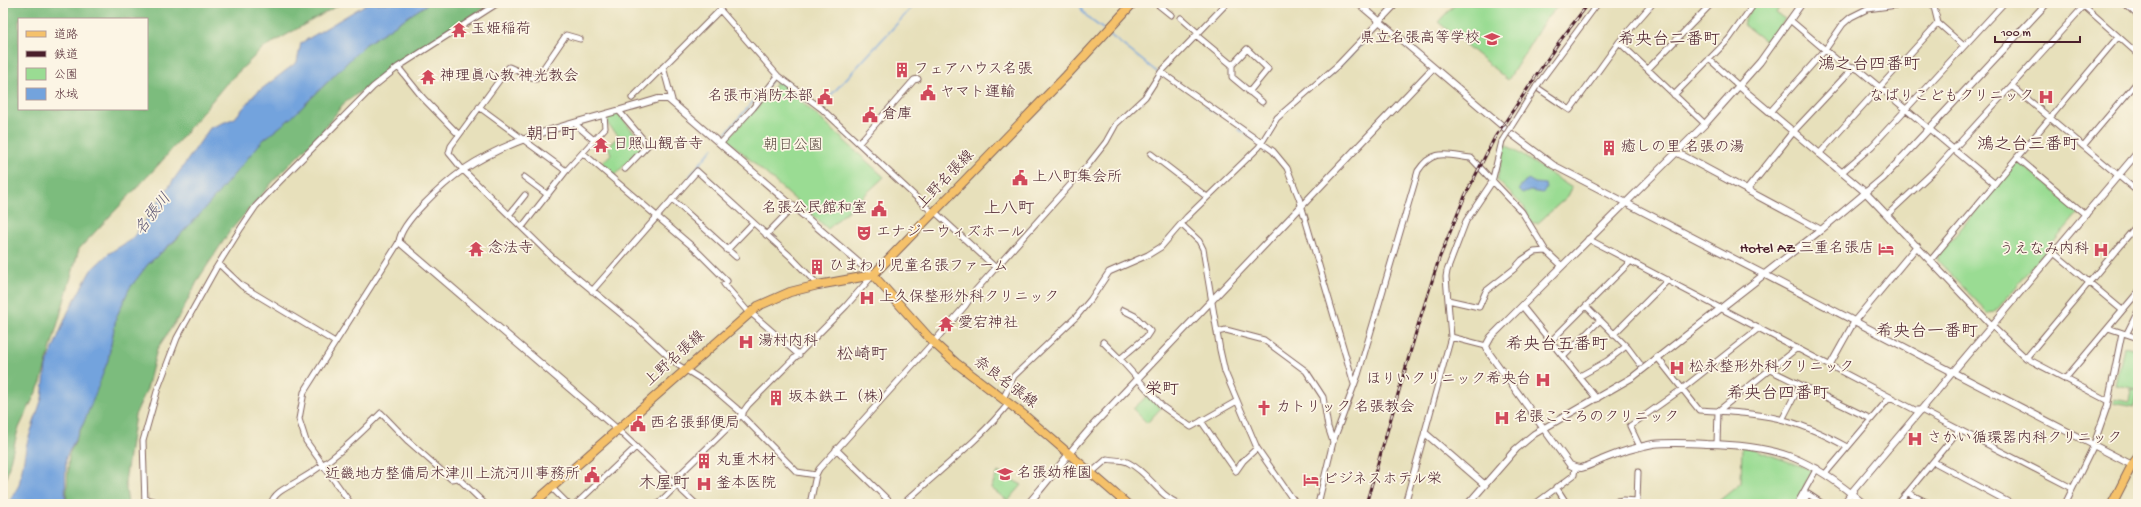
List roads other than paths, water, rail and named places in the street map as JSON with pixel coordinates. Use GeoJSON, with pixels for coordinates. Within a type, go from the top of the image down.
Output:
{"type":"FeatureCollection","features":[{"type":"Feature","properties":{"kind":"main road","name":"上野名張線"},"geometry":{"type":"LineString","coordinates":[[533,504],[750,312],[775,298],[818,285],[873,275],[1066,76],[1133,3]]}},
{"type":"Feature","properties":{"kind":"main road","name":"奈良名張線"},"geometry":{"type":"LineString","coordinates":[[873,275],[933,342],[956,363],[1006,401],[1128,504]]}},
{"type":"Feature","properties":{"kind":"main road"},"geometry":{"type":"LineString","coordinates":[[2112,504],[2132,465],[2138,457]]}},
{"type":"Feature","properties":{"kind":"street"},"geometry":{"type":"LineString","coordinates":[[165,504],[145,502],[142,441],[150,413],[177,338],[230,244],[256,206],[373,87],[398,67],[498,3]]}},
{"type":"Feature","properties":{"kind":"street"},"geometry":{"type":"LineString","coordinates":[[1156,3],[1171,15]]}},
{"type":"Feature","properties":{"kind":"street"},"geometry":{"type":"LineString","coordinates":[[810,504],[816,475],[836,449],[965,306],[974,292],[1088,165],[1106,142],[1116,124],[1145,97],[1160,73],[1227,3]]}},
{"type":"Feature","properties":{"kind":"street"},"geometry":{"type":"LineString","coordinates":[[1358,3],[1513,135],[1553,165],[1765,274],[1854,322],[1954,372],[2093,447],[2132,465]]}},
{"type":"Feature","properties":{"kind":"street"},"geometry":{"type":"LineString","coordinates":[[903,504],[998,417],[1006,401],[1014,376],[1076,316],[1091,299],[1109,272],[1154,252],[1170,238],[1181,224],[1207,197],[1262,145],[1277,118],[1338,65],[1397,3]]}},
{"type":"Feature","properties":{"kind":"street"},"geometry":{"type":"LineString","coordinates":[[1405,504],[1451,337],[1447,271],[1466,221],[1492,182],[1502,141],[1536,87],[1598,3]]}},
{"type":"Feature","properties":{"kind":"street"},"geometry":{"type":"LineString","coordinates":[[1536,87],[1570,110],[1619,42],[1653,3]]}},
{"type":"Feature","properties":{"kind":"street"},"geometry":{"type":"LineString","coordinates":[[1648,69],[1712,3]]}},
{"type":"Feature","properties":{"kind":"street"},"geometry":{"type":"LineString","coordinates":[[1674,95],[1729,39],[1754,4],[1752,3]]}},
{"type":"Feature","properties":{"kind":"street"},"geometry":{"type":"LineString","coordinates":[[1802,3],[1760,62],[1704,124],[1490,337],[1486,346],[1489,353],[1570,465],[1574,468],[1585,467],[1618,453],[1640,447],[1671,443],[1750,446],[1777,451],[1817,468],[1864,504]]}},
{"type":"Feature","properties":{"kind":"street"},"geometry":{"type":"LineString","coordinates":[[1770,112],[1826,50],[1843,24],[1855,14],[1867,9],[1912,3]]}},
{"type":"Feature","properties":{"kind":"street"},"geometry":{"type":"LineString","coordinates":[[1933,3],[1938,24],[1964,46]]}},
{"type":"Feature","properties":{"kind":"street"},"geometry":{"type":"LineString","coordinates":[[1468,504],[1516,449],[1544,428],[1633,377],[1822,230],[1883,178],[1930,130],[2047,3]]}},
{"type":"Feature","properties":{"kind":"street"},"geometry":{"type":"LineString","coordinates":[[2126,3],[2138,15]]}},
{"type":"Feature","properties":{"kind":"street"},"geometry":{"type":"LineString","coordinates":[[1842,173],[1872,146],[1907,110],[2002,4]]}},
{"type":"Feature","properties":{"kind":"street"},"geometry":{"type":"LineString","coordinates":[[632,98],[722,5],[776,78],[819,107],[996,268]]}},
{"type":"Feature","properties":{"kind":"street"},"geometry":{"type":"LineString","coordinates":[[1887,215],[1928,178],[2084,6],[2138,54]]}},
{"type":"Feature","properties":{"kind":"street"},"geometry":{"type":"LineString","coordinates":[[1181,18],[1232,65]]}},
{"type":"Feature","properties":{"kind":"street"},"geometry":{"type":"LineString","coordinates":[[1790,20],[1837,60],[1854,68],[1879,87],[1994,184]]}},
{"type":"Feature","properties":{"kind":"street"},"geometry":{"type":"LineString","coordinates":[[1819,154],[1938,24]]}},
{"type":"Feature","properties":{"kind":"street"},"geometry":{"type":"LineString","coordinates":[[580,40],[566,35],[536,79],[509,67],[459,135],[449,150],[449,153],[463,170],[554,259],[686,369],[713,387],[742,414],[797,472],[816,475]]}},
{"type":"Feature","properties":{"kind":"street"},"geometry":{"type":"LineString","coordinates":[[1930,261],[2118,37]]}},
{"type":"Feature","properties":{"kind":"street"},"geometry":{"type":"LineString","coordinates":[[1619,42],[1704,124]]}},
{"type":"Feature","properties":{"kind":"street"},"geometry":{"type":"LineString","coordinates":[[1249,92],[1268,69],[1247,49],[1232,65],[1232,77],[1249,92],[1262,102]]}},
{"type":"Feature","properties":{"kind":"street"},"geometry":{"type":"LineString","coordinates":[[1709,59],[1865,192],[1992,326],[2026,358],[2108,402]]}},
{"type":"Feature","properties":{"kind":"street"},"geometry":{"type":"LineString","coordinates":[[398,67],[423,98],[459,135]]}},
{"type":"Feature","properties":{"kind":"street"},"geometry":{"type":"LineString","coordinates":[[658,504],[674,484],[846,306],[873,275],[720,144],[672,100],[663,67]]}},
{"type":"Feature","properties":{"kind":"street"},"geometry":{"type":"LineString","coordinates":[[1028,504],[1068,453],[1137,378],[1434,68]]}},
{"type":"Feature","properties":{"kind":"street"},"geometry":{"type":"LineString","coordinates":[[1747,190],[1793,132],[1854,68]]}},
{"type":"Feature","properties":{"kind":"street"},"geometry":{"type":"LineString","coordinates":[[1160,73],[1277,155],[1287,168],[1294,181],[1302,206],[1354,384]]}},
{"type":"Feature","properties":{"kind":"street"},"geometry":{"type":"LineString","coordinates":[[720,144],[753,108],[776,78]]}},
{"type":"Feature","properties":{"kind":"street"},"geometry":{"type":"LineString","coordinates":[[859,143],[914,80],[918,79]]}},
{"type":"Feature","properties":{"kind":"street"},"geometry":{"type":"LineString","coordinates":[[2083,146],[2138,81]]}},
{"type":"Feature","properties":{"kind":"street"},"geometry":{"type":"LineString","coordinates":[[2012,86],[2138,192]]}},
{"type":"Feature","properties":{"kind":"street"},"geometry":{"type":"LineString","coordinates":[[351,504],[306,441],[299,420],[304,392],[399,242],[399,236],[415,214],[441,188],[463,170],[491,153],[523,139],[658,99],[672,100]]}},
{"type":"Feature","properties":{"kind":"street"},"geometry":{"type":"LineString","coordinates":[[479,107],[566,170]]}},
{"type":"Feature","properties":{"kind":"street"},"geometry":{"type":"LineString","coordinates":[[619,111],[648,145],[625,169]]}},
{"type":"Feature","properties":{"kind":"street"},"geometry":{"type":"LineString","coordinates":[[522,227],[566,170],[584,154],[606,128],[604,115]]}},
{"type":"Feature","properties":{"kind":"street"},"geometry":{"type":"LineString","coordinates":[[575,124],[595,141]]}},
{"type":"Feature","properties":{"kind":"street"},"geometry":{"type":"LineString","coordinates":[[1676,152],[1822,230]]}},
{"type":"Feature","properties":{"kind":"street"},"geometry":{"type":"LineString","coordinates":[[1843,504],[2138,152]]}},
{"type":"Feature","properties":{"kind":"street"},"geometry":{"type":"LineString","coordinates":[[584,154],[657,216],[720,273],[726,281],[724,284],[750,312],[799,354]]}},
{"type":"Feature","properties":{"kind":"street"},"geometry":{"type":"LineString","coordinates":[[1151,154],[1207,197]]}},
{"type":"Feature","properties":{"kind":"street"},"geometry":{"type":"LineString","coordinates":[[1318,504],[1333,442],[1354,384],[1418,171],[1423,164],[1432,156],[1437,155],[1470,158],[1522,212],[1546,251],[1562,266]]}},
{"type":"Feature","properties":{"kind":"street"},"geometry":{"type":"LineString","coordinates":[[2017,157],[2086,215]]}},
{"type":"Feature","properties":{"kind":"street"},"geometry":{"type":"LineString","coordinates":[[592,291],[697,171],[818,285]]}},
{"type":"Feature","properties":{"kind":"street"},"geometry":{"type":"LineString","coordinates":[[524,177],[548,195]]}},
{"type":"Feature","properties":{"kind":"street"},"geometry":{"type":"LineString","coordinates":[[509,214],[525,195]]}},
{"type":"Feature","properties":{"kind":"street"},"geometry":{"type":"LineString","coordinates":[[672,199],[736,257]]}},
{"type":"Feature","properties":{"kind":"street"},"geometry":{"type":"LineString","coordinates":[[766,235],[794,206]]}},
{"type":"Feature","properties":{"kind":"street"},"geometry":{"type":"LineString","coordinates":[[728,250],[753,223]]}},
{"type":"Feature","properties":{"kind":"street"},"geometry":{"type":"LineString","coordinates":[[1181,224],[1201,244],[1222,361],[1237,401],[1257,448],[1296,504]]}},
{"type":"Feature","properties":{"kind":"street"},"geometry":{"type":"LineString","coordinates":[[2026,358],[2138,224]]}},
{"type":"Feature","properties":{"kind":"street"},"geometry":{"type":"LineString","coordinates":[[1588,239],[1915,410],[1921,410],[2072,488]]}},
{"type":"Feature","properties":{"kind":"street"},"geometry":{"type":"LineString","coordinates":[[399,242],[617,429],[696,504]]}},
{"type":"Feature","properties":{"kind":"street"},"geometry":{"type":"LineString","coordinates":[[1830,365],[1854,322],[1917,246]]}},
{"type":"Feature","properties":{"kind":"street"},"geometry":{"type":"LineString","coordinates":[[1448,300],[1479,307],[1486,291],[1514,269],[1522,260],[1534,252],[1546,251]]}},
{"type":"Feature","properties":{"kind":"street"},"geometry":{"type":"LineString","coordinates":[[2054,253],[2122,310]]}},
{"type":"Feature","properties":{"kind":"street"},"geometry":{"type":"LineString","coordinates":[[1551,341],[1631,261]]}},
{"type":"Feature","properties":{"kind":"street"},"geometry":{"type":"LineString","coordinates":[[218,264],[242,286],[335,342]]}},
{"type":"Feature","properties":{"kind":"street"},"geometry":{"type":"LineString","coordinates":[[1613,335],[1668,280]]}},
{"type":"Feature","properties":{"kind":"street"},"geometry":{"type":"LineString","coordinates":[[2065,379],[2138,292]]}},
{"type":"Feature","properties":{"kind":"street"},"geometry":{"type":"LineString","coordinates":[[1522,306],[1597,398]]}},
{"type":"Feature","properties":{"kind":"street"},"geometry":{"type":"LineString","coordinates":[[1586,306],[1640,364]]}},
{"type":"Feature","properties":{"kind":"street"},"geometry":{"type":"LineString","coordinates":[[1120,359],[1146,337],[1152,329],[1135,316],[1123,310]]}},
{"type":"Feature","properties":{"kind":"street"},"geometry":{"type":"LineString","coordinates":[[2065,504],[2093,447],[2108,402],[2124,333],[2136,317],[2138,311]]}},
{"type":"Feature","properties":{"kind":"street"},"geometry":{"type":"LineString","coordinates":[[1564,356],[1599,321]]}},
{"type":"Feature","properties":{"kind":"street"},"geometry":{"type":"LineString","coordinates":[[1640,447],[1630,426],[1682,389],[1760,328]]}},
{"type":"Feature","properties":{"kind":"street"},"geometry":{"type":"LineString","coordinates":[[2108,328],[2138,338]]}},
{"type":"Feature","properties":{"kind":"street"},"geometry":{"type":"LineString","coordinates":[[1217,332],[1226,330],[1264,340],[1306,371],[1323,397],[1328,427],[1333,442]]}},
{"type":"Feature","properties":{"kind":"street"},"geometry":{"type":"LineString","coordinates":[[1451,337],[1486,346]]}},
{"type":"Feature","properties":{"kind":"street"},"geometry":{"type":"LineString","coordinates":[[1103,342],[1162,407],[1191,427],[1237,401]]}},
{"type":"Feature","properties":{"kind":"street"},"geometry":{"type":"LineString","coordinates":[[1580,376],[1607,361],[1625,347]]}},
{"type":"Feature","properties":{"kind":"street"},"geometry":{"type":"LineString","coordinates":[[1718,411],[1797,348]]}},
{"type":"Feature","properties":{"kind":"street"},"geometry":{"type":"LineString","coordinates":[[1657,357],[1699,410],[1752,413],[1783,418],[1809,427],[1847,447]]}},
{"type":"Feature","properties":{"kind":"street"},"geometry":{"type":"LineString","coordinates":[[1770,370],[1871,418]]}},
{"type":"Feature","properties":{"kind":"street"},"geometry":{"type":"LineString","coordinates":[[1783,418],[1800,385]]}},
{"type":"Feature","properties":{"kind":"street"},"geometry":{"type":"LineString","coordinates":[[1825,474],[1890,397]]}},
{"type":"Feature","properties":{"kind":"street"},"geometry":{"type":"LineString","coordinates":[[1717,444],[1718,411]]}},
{"type":"Feature","properties":{"kind":"street"},"geometry":{"type":"LineString","coordinates":[[271,504],[274,498],[281,491],[323,466],[351,444],[381,413],[416,448],[451,478],[458,478],[485,504]]}},
{"type":"Feature","properties":{"kind":"street"},"geometry":{"type":"LineString","coordinates":[[1201,421],[1236,471],[1243,461],[1257,448]]}},
{"type":"Feature","properties":{"kind":"street"},"geometry":{"type":"LineString","coordinates":[[1898,504],[1959,430]]}},
{"type":"Feature","properties":{"kind":"street"},"geometry":{"type":"LineString","coordinates":[[1425,433],[1485,485]]}},
{"type":"Feature","properties":{"kind":"street"},"geometry":{"type":"LineString","coordinates":[[576,504],[636,447]]}},
{"type":"Feature","properties":{"kind":"street"},"geometry":{"type":"LineString","coordinates":[[836,449],[892,504]]}},
{"type":"Feature","properties":{"kind":"street"},"geometry":{"type":"LineString","coordinates":[[1091,473],[1107,459],[1127,462],[1142,472],[1165,496],[1179,504]]}},
{"type":"Feature","properties":{"kind":"street"},"geometry":{"type":"LineString","coordinates":[[1934,462],[2012,504]]}},
{"type":"Feature","properties":{"kind":"street"},"geometry":{"type":"LineString","coordinates":[[1535,504],[1574,475],[1574,468]]}},
{"type":"Feature","properties":{"kind":"street"},"geometry":{"type":"LineString","coordinates":[[1797,504],[1817,468]]}},
{"type":"Feature","properties":{"kind":"street"},"geometry":{"type":"LineString","coordinates":[[1599,504],[1636,501],[1638,472]]}},
{"type":"Feature","properties":{"kind":"street"},"geometry":{"type":"LineString","coordinates":[[552,487],[568,504]]}},
{"type":"Feature","properties":{"kind":"street"},"geometry":{"type":"LineString","coordinates":[[1556,487],[1568,504]]}},
{"type":"Feature","properties":{"kind":"street"},"geometry":{"type":"LineString","coordinates":[[1908,493],[1930,504]]}},
{"type":"Feature","properties":{"kind":"street"},"geometry":{"type":"LineString","coordinates":[[1802,504],[1808,494],[1823,504]]}},
{"type":"Feature","properties":{"kind":"water","name":"名張川"},"geometry":{"type":"Polygon","coordinates":[[[368,3],[429,3],[366,44],[291,118],[263,140],[203,211],[174,241],[148,264],[129,289],[116,318],[108,360],[84,422],[66,457],[65,504],[8,504],[19,485],[27,443],[42,398],[46,366],[68,312],[91,270],[108,254],[132,239],[210,128],[235,118],[255,94],[297,62],[301,43],[368,3]]]}},
{"type":"Feature","properties":{"kind":"water"},"geometry":{"type":"Polygon","coordinates":[[[1528,179],[1535,183],[1545,184],[1546,189],[1543,193],[1530,191],[1522,194],[1518,190],[1528,179]]]}},
{"type":"Feature","properties":{"kind":"waterway"},"geometry":{"type":"LineString","coordinates":[[821,106],[916,3]]}},
{"type":"Feature","properties":{"kind":"waterway"},"geometry":{"type":"LineString","coordinates":[[1080,3],[1082,11],[1103,29]]}},
{"type":"Feature","properties":{"kind":"waterway"},"geometry":{"type":"LineString","coordinates":[[1110,35],[1157,72]]}},
{"type":"Feature","properties":{"kind":"waterway"},"geometry":{"type":"LineString","coordinates":[[1325,80],[1364,42]]}},
{"type":"Feature","properties":{"kind":"waterway"},"geometry":{"type":"LineString","coordinates":[[724,135],[773,79]]}},
{"type":"Feature","properties":{"kind":"waterway"},"geometry":{"type":"LineString","coordinates":[[777,80],[817,108]]}},
{"type":"Feature","properties":{"kind":"waterway"},"geometry":{"type":"LineString","coordinates":[[1205,106],[1215,113]]}},
{"type":"Feature","properties":{"kind":"waterway"},"geometry":{"type":"LineString","coordinates":[[1238,129],[1264,146]]}},
{"type":"Feature","properties":{"kind":"waterway"},"geometry":{"type":"LineString","coordinates":[[1265,143],[1273,129]]}},
{"type":"Feature","properties":{"kind":"waterway"},"geometry":{"type":"LineString","coordinates":[[690,176],[713,148]]}},
{"type":"Feature","properties":{"kind":"railway"},"geometry":{"type":"LineString","coordinates":[[1366,504],[1439,259],[1465,196],[1495,137],[1559,42],[1589,3]]}},
{"type":"Feature","properties":{"kind":"place","name":"玉姫稲荷"},"geometry":{"type":"Point","coordinates":[459,30]}},
{"type":"Feature","properties":{"kind":"place","name":"県立名張高等学校"},"geometry":{"type":"Point","coordinates":[1492,39]}},
{"type":"Feature","properties":{"kind":"place","name":"フェアハウス名張"},"geometry":{"type":"Point","coordinates":[902,70]}},
{"type":"Feature","properties":{"kind":"place","name":"神理眞心教 神光教会"},"geometry":{"type":"Point","coordinates":[428,77]}},
{"type":"Feature","properties":{"kind":"place","name":"ヤマト運輸"},"geometry":{"type":"Point","coordinates":[928,93]}},
{"type":"Feature","properties":{"kind":"place","name":"名張市消防本部"},"geometry":{"type":"Point","coordinates":[825,97]}},
{"type":"Feature","properties":{"kind":"place","name":"なばりこどもクリニック"},"geometry":{"type":"Point","coordinates":[2046,97]}},
{"type":"Feature","properties":{"kind":"place","name":"倉庫"},"geometry":{"type":"Point","coordinates":[870,115]}},
{"type":"Feature","properties":{"kind":"place","name":"日照山観音寺"},"geometry":{"type":"Point","coordinates":[601,145]}},
{"type":"Feature","properties":{"kind":"place","name":"癒しの里 名張の湯"},"geometry":{"type":"Point","coordinates":[1609,148]}},
{"type":"Feature","properties":{"kind":"place","name":"上八町集会所"},"geometry":{"type":"Point","coordinates":[1020,178]}},
{"type":"Feature","properties":{"kind":"place","name":"名張公民館和室"},"geometry":{"type":"Point","coordinates":[879,209]}},
{"type":"Feature","properties":{"kind":"place","name":"エナジーウィズホール"},"geometry":{"type":"Point","coordinates":[864,233]}},
{"type":"Feature","properties":{"kind":"place","name":"念法寺"},"geometry":{"type":"Point","coordinates":[476,249]}},
{"type":"Feature","properties":{"kind":"place","name":"Hotel AZ 三重名張店"},"geometry":{"type":"Point","coordinates":[1886,249]}},
{"type":"Feature","properties":{"kind":"place","name":"うえなみ内科"},"geometry":{"type":"Point","coordinates":[2101,250]}},
{"type":"Feature","properties":{"kind":"place","name":"ひまわり児童名張ファーム"},"geometry":{"type":"Point","coordinates":[817,267]}},
{"type":"Feature","properties":{"kind":"place","name":"上久保整形外科クリニック"},"geometry":{"type":"Point","coordinates":[867,298]}},
{"type":"Feature","properties":{"kind":"place","name":"愛宕神社"},"geometry":{"type":"Point","coordinates":[946,324]}},
{"type":"Feature","properties":{"kind":"place","name":"湯村内科"},"geometry":{"type":"Point","coordinates":[746,342]}},
{"type":"Feature","properties":{"kind":"place","name":"松永整形外科クリニック"},"geometry":{"type":"Point","coordinates":[1677,368]}},
{"type":"Feature","properties":{"kind":"place","name":"ほりいクリニック希央台"},"geometry":{"type":"Point","coordinates":[1543,380]}},
{"type":"Feature","properties":{"kind":"place","name":"坂本鉄工（株）"},"geometry":{"type":"Point","coordinates":[776,398]}},
{"type":"Feature","properties":{"kind":"place","name":"カトリック 名張教会"},"geometry":{"type":"Point","coordinates":[1264,408]}},
{"type":"Feature","properties":{"kind":"place","name":"名張こころのクリニック"},"geometry":{"type":"Point","coordinates":[1502,418]}},
{"type":"Feature","properties":{"kind":"place","name":"西名張郵便局"},"geometry":{"type":"Point","coordinates":[638,424]}},
{"type":"Feature","properties":{"kind":"place","name":"さかい循環器内科クリニック"},"geometry":{"type":"Point","coordinates":[1915,439]}},
{"type":"Feature","properties":{"kind":"place","name":"丸重木材"},"geometry":{"type":"Point","coordinates":[704,461]}},
{"type":"Feature","properties":{"kind":"place","name":"名張幼稚園"},"geometry":{"type":"Point","coordinates":[1005,474]}},
{"type":"Feature","properties":{"kind":"place","name":"近畿地方整備局木津川上流河川事務所"},"geometry":{"type":"Point","coordinates":[592,475]}},
{"type":"Feature","properties":{"kind":"place","name":"ビジネスホテル栄"},"geometry":{"type":"Point","coordinates":[1311,480]}},
{"type":"Feature","properties":{"kind":"place","name":"釜本医院"},"geometry":{"type":"Point","coordinates":[704,484]}},
{"type":"Feature","properties":{"kind":"district","name":"希央台二番町"},"geometry":{"type":"Point","coordinates":[1669,41]}},
{"type":"Feature","properties":{"kind":"district","name":"鴻之台四番町"},"geometry":{"type":"Point","coordinates":[1869,66]}},
{"type":"Feature","properties":{"kind":"district","name":"朝日町"},"geometry":{"type":"Point","coordinates":[552,136]}},
{"type":"Feature","properties":{"kind":"district","name":"鴻之台三番町"},"geometry":{"type":"Point","coordinates":[2028,146]}},
{"type":"Feature","properties":{"kind":"district","name":"上八町"},"geometry":{"type":"Point","coordinates":[1009,210]}},
{"type":"Feature","properties":{"kind":"district","name":"希央台一番町"},"geometry":{"type":"Point","coordinates":[1927,333]}},
{"type":"Feature","properties":{"kind":"district","name":"希央台五番町"},"geometry":{"type":"Point","coordinates":[1557,346]}},
{"type":"Feature","properties":{"kind":"district","name":"松崎町"},"geometry":{"type":"Point","coordinates":[862,356]}},
{"type":"Feature","properties":{"kind":"district","name":"栄町"},"geometry":{"type":"Point","coordinates":[1162,391]}},
{"type":"Feature","properties":{"kind":"district","name":"希央台四番町"},"geometry":{"type":"Point","coordinates":[1778,395]}},
{"type":"Feature","properties":{"kind":"district","name":"木屋町"},"geometry":{"type":"Point","coordinates":[664,485]}},
{"type":"Feature","properties":{"kind":"park label","name":"朝日公園"},"geometry":{"type":"Point","coordinates":[793,146]}}]}
